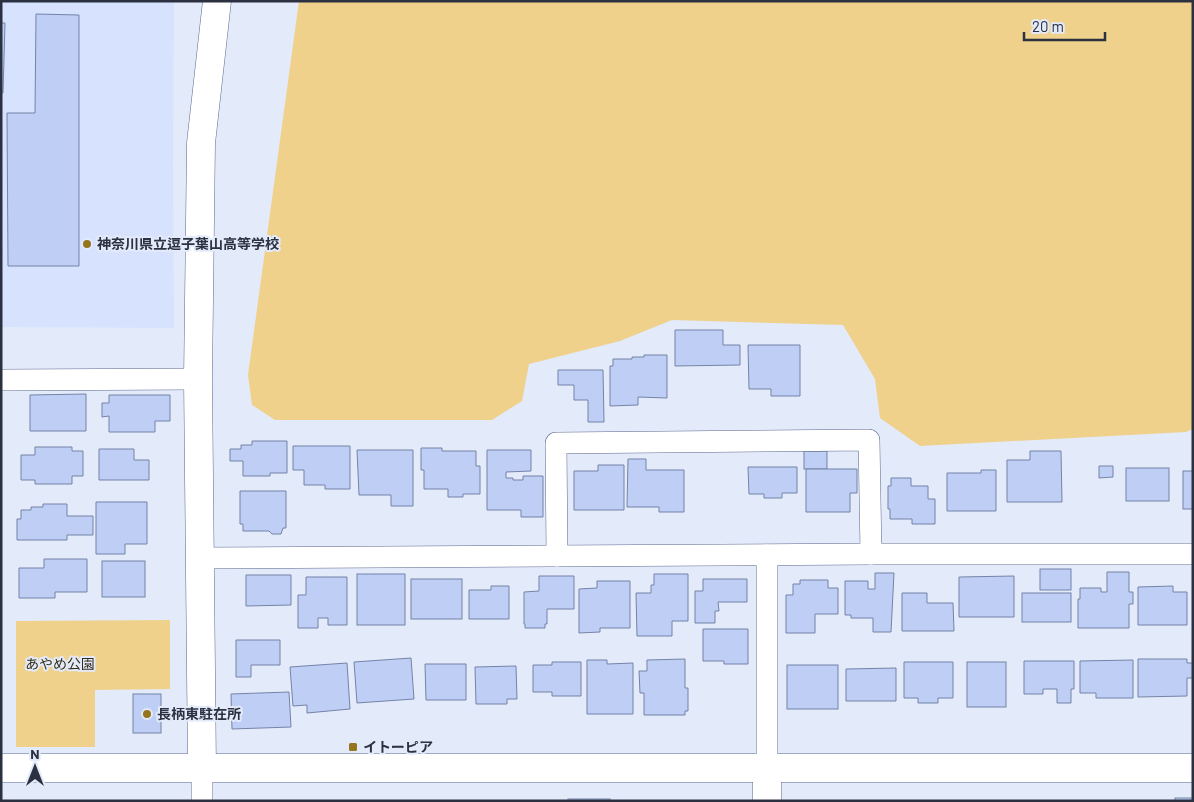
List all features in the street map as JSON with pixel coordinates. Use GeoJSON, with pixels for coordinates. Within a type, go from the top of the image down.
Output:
{"type":"FeatureCollection","features":[{"type":"Feature","properties":{"kind":"street"},"geometry":{"type":"LineString","coordinates":[[202,801],[198,378],[201,142],[217,1]]}},
{"type":"Feature","properties":{"kind":"street"},"geometry":{"type":"LineString","coordinates":[[1,380],[198,378]]}},
{"type":"Feature","properties":{"kind":"street"},"geometry":{"type":"LineString","coordinates":[[557,556],[556,443],[860,440],[870,440],[871,554]]}},
{"type":"Feature","properties":{"kind":"street"},"geometry":{"type":"LineString","coordinates":[[200,558],[1193,554]]}},
{"type":"Feature","properties":{"kind":"street"},"geometry":{"type":"LineString","coordinates":[[767,555],[767,801]]}},
{"type":"Feature","properties":{"kind":"street"},"geometry":{"type":"LineString","coordinates":[[1,768],[1193,768]]}},
{"type":"Feature","properties":{"kind":"shaded area","name":"神奈川県立逗子葉山高等学校"},"geometry":{"type":"Polygon","coordinates":[[[1,1],[174,1],[174,328],[1,327],[1,1]]]}},
{"type":"Feature","properties":{"kind":"green space"},"geometry":{"type":"Polygon","coordinates":[[[299,1],[1193,1],[1193,429],[1186,432],[920,446],[880,418],[875,379],[843,325],[672,320],[620,341],[529,364],[522,401],[492,420],[275,420],[252,405],[248,375],[299,1]]]}},
{"type":"Feature","properties":{"kind":"green space","name":"あやめ公園"},"geometry":{"type":"Polygon","coordinates":[[[170,620],[170,689],[95,690],[95,747],[16,747],[16,621],[170,620]]]}},
{"type":"Feature","properties":{"kind":"building"},"geometry":{"type":"Polygon","coordinates":[[[36,14],[79,15],[79,266],[8,266],[7,113],[35,113],[36,14]]]}},
{"type":"Feature","properties":{"kind":"building"},"geometry":{"type":"Polygon","coordinates":[[[1,23],[5,23],[3,93],[1,93],[1,23]]]}},
{"type":"Feature","properties":{"kind":"building"},"geometry":{"type":"Polygon","coordinates":[[[675,330],[723,330],[723,345],[740,345],[740,365],[675,366],[675,330]]]}},
{"type":"Feature","properties":{"kind":"building"},"geometry":{"type":"Polygon","coordinates":[[[748,345],[800,345],[800,396],[771,396],[771,389],[749,389],[748,345]]]}},
{"type":"Feature","properties":{"kind":"building"},"geometry":{"type":"Polygon","coordinates":[[[644,355],[667,355],[667,398],[638,397],[638,405],[610,406],[610,366],[613,366],[613,359],[632,359],[632,357],[644,357],[644,355]]]}},
{"type":"Feature","properties":{"kind":"building"},"geometry":{"type":"Polygon","coordinates":[[[558,370],[603,370],[604,422],[588,422],[588,400],[574,400],[574,385],[558,385],[558,370]]]}},
{"type":"Feature","properties":{"kind":"building"},"geometry":{"type":"Polygon","coordinates":[[[86,394],[86,431],[30,431],[30,395],[86,394]]]}},
{"type":"Feature","properties":{"kind":"building"},"geometry":{"type":"Polygon","coordinates":[[[109,395],[170,395],[170,421],[155,421],[155,432],[109,432],[109,416],[102,417],[102,403],[109,403],[109,395]]]}},
{"type":"Feature","properties":{"kind":"building"},"geometry":{"type":"Polygon","coordinates":[[[252,441],[287,441],[287,473],[270,473],[270,476],[243,476],[243,461],[230,461],[230,449],[241,449],[241,445],[252,445],[252,441]]]}},
{"type":"Feature","properties":{"kind":"building"},"geometry":{"type":"Polygon","coordinates":[[[293,446],[350,446],[350,489],[325,489],[325,485],[304,485],[304,470],[293,470],[293,446]]]}},
{"type":"Feature","properties":{"kind":"building"},"geometry":{"type":"Polygon","coordinates":[[[35,447],[72,447],[72,451],[83,451],[83,476],[72,476],[72,484],[35,484],[35,480],[21,480],[21,455],[35,455],[35,447]]]}},
{"type":"Feature","properties":{"kind":"building"},"geometry":{"type":"Polygon","coordinates":[[[421,448],[442,448],[442,451],[476,451],[476,466],[480,466],[480,494],[463,494],[463,497],[448,497],[448,489],[424,489],[424,470],[421,470],[421,448]]]}},
{"type":"Feature","properties":{"kind":"building"},"geometry":{"type":"Polygon","coordinates":[[[99,449],[134,449],[134,460],[149,460],[149,480],[99,480],[99,449]]]}},
{"type":"Feature","properties":{"kind":"building"},"geometry":{"type":"Polygon","coordinates":[[[357,450],[413,450],[413,506],[391,506],[391,495],[359,495],[357,450]]]}},
{"type":"Feature","properties":{"kind":"building"},"geometry":{"type":"Polygon","coordinates":[[[487,450],[531,450],[531,471],[506,472],[506,478],[523,480],[523,476],[543,476],[543,517],[521,517],[521,510],[487,510],[487,450]]]}},
{"type":"Feature","properties":{"kind":"building"},"geometry":{"type":"Polygon","coordinates":[[[804,451],[827,451],[827,469],[804,469],[804,451]]]}},
{"type":"Feature","properties":{"kind":"building"},"geometry":{"type":"Polygon","coordinates":[[[1030,451],[1061,451],[1062,502],[1007,502],[1007,460],[1030,460],[1030,451]]]}},
{"type":"Feature","properties":{"kind":"building"},"geometry":{"type":"Polygon","coordinates":[[[628,459],[646,459],[646,470],[684,470],[684,512],[659,512],[659,507],[627,507],[628,459]]]}},
{"type":"Feature","properties":{"kind":"building"},"geometry":{"type":"Polygon","coordinates":[[[598,465],[624,465],[624,510],[574,510],[574,471],[598,471],[598,465]]]}},
{"type":"Feature","properties":{"kind":"building"},"geometry":{"type":"Polygon","coordinates":[[[1099,466],[1113,466],[1113,477],[1099,478],[1099,466]]]}},
{"type":"Feature","properties":{"kind":"building"},"geometry":{"type":"Polygon","coordinates":[[[748,467],[797,467],[797,493],[782,493],[782,498],[764,498],[764,494],[749,494],[748,467]]]}},
{"type":"Feature","properties":{"kind":"building"},"geometry":{"type":"Polygon","coordinates":[[[1126,468],[1169,468],[1169,501],[1126,501],[1126,468]]]}},
{"type":"Feature","properties":{"kind":"building"},"geometry":{"type":"Polygon","coordinates":[[[806,469],[857,469],[857,493],[850,493],[850,512],[806,512],[806,469]]]}},
{"type":"Feature","properties":{"kind":"building"},"geometry":{"type":"Polygon","coordinates":[[[981,470],[996,470],[996,511],[947,511],[947,473],[981,473],[981,470]]]}},
{"type":"Feature","properties":{"kind":"building"},"geometry":{"type":"Polygon","coordinates":[[[1183,471],[1193,471],[1193,509],[1183,509],[1183,471]]]}},
{"type":"Feature","properties":{"kind":"building"},"geometry":{"type":"Polygon","coordinates":[[[891,478],[911,478],[911,486],[928,486],[928,499],[935,499],[935,524],[912,524],[912,519],[890,519],[888,486],[891,486],[891,478]]]}},
{"type":"Feature","properties":{"kind":"building"},"geometry":{"type":"Polygon","coordinates":[[[240,491],[286,491],[286,528],[283,528],[281,534],[272,534],[269,531],[243,531],[243,524],[240,524],[240,491]]]}},
{"type":"Feature","properties":{"kind":"building"},"geometry":{"type":"Polygon","coordinates":[[[96,502],[147,502],[147,544],[125,544],[125,554],[96,554],[96,502]]]}},
{"type":"Feature","properties":{"kind":"building"},"geometry":{"type":"Polygon","coordinates":[[[43,504],[67,504],[67,516],[93,516],[93,535],[67,535],[67,540],[17,540],[17,519],[21,519],[21,510],[31,510],[31,507],[43,507],[43,504]]]}},
{"type":"Feature","properties":{"kind":"building"},"geometry":{"type":"Polygon","coordinates":[[[44,559],[87,559],[87,592],[55,592],[55,598],[19,598],[19,568],[44,568],[44,559]]]}},
{"type":"Feature","properties":{"kind":"building"},"geometry":{"type":"Polygon","coordinates":[[[102,561],[145,561],[145,597],[102,597],[102,561]]]}},
{"type":"Feature","properties":{"kind":"building"},"geometry":{"type":"Polygon","coordinates":[[[1040,569],[1071,569],[1071,590],[1040,590],[1040,569]]]}},
{"type":"Feature","properties":{"kind":"building"},"geometry":{"type":"Polygon","coordinates":[[[1107,572],[1129,572],[1129,592],[1133,592],[1133,604],[1129,604],[1129,628],[1078,628],[1080,588],[1101,588],[1101,592],[1107,592],[1107,572]]]}},
{"type":"Feature","properties":{"kind":"building"},"geometry":{"type":"Polygon","coordinates":[[[875,573],[894,573],[891,632],[873,632],[873,618],[851,618],[851,615],[845,615],[845,581],[868,581],[868,589],[875,589],[875,573]]]}},
{"type":"Feature","properties":{"kind":"building"},"geometry":{"type":"Polygon","coordinates":[[[357,574],[405,574],[405,625],[357,625],[357,574]]]}},
{"type":"Feature","properties":{"kind":"building"},"geometry":{"type":"Polygon","coordinates":[[[654,574],[688,574],[688,621],[672,621],[672,636],[637,636],[636,593],[651,593],[651,585],[654,585],[654,574]]]}},
{"type":"Feature","properties":{"kind":"building"},"geometry":{"type":"Polygon","coordinates":[[[246,575],[291,575],[291,605],[246,606],[246,575]]]}},
{"type":"Feature","properties":{"kind":"building"},"geometry":{"type":"Polygon","coordinates":[[[539,576],[574,576],[574,609],[547,609],[547,624],[545,624],[545,628],[525,628],[524,592],[539,591],[539,576]]]}},
{"type":"Feature","properties":{"kind":"building"},"geometry":{"type":"Polygon","coordinates":[[[1014,576],[1014,617],[959,617],[959,577],[1014,576]]]}},
{"type":"Feature","properties":{"kind":"building"},"geometry":{"type":"Polygon","coordinates":[[[306,577],[347,577],[347,625],[328,625],[328,618],[318,618],[318,628],[298,628],[298,595],[306,595],[306,577]]]}},
{"type":"Feature","properties":{"kind":"building"},"geometry":{"type":"Polygon","coordinates":[[[411,579],[462,579],[462,619],[411,619],[411,579]]]}},
{"type":"Feature","properties":{"kind":"building"},"geometry":{"type":"Polygon","coordinates":[[[703,579],[747,579],[747,602],[718,602],[719,611],[715,611],[715,623],[695,623],[695,591],[703,591],[703,579]]]}},
{"type":"Feature","properties":{"kind":"building"},"geometry":{"type":"Polygon","coordinates":[[[800,580],[828,580],[828,588],[838,588],[838,614],[815,614],[815,633],[786,633],[786,595],[793,595],[793,584],[800,584],[800,580]]]}},
{"type":"Feature","properties":{"kind":"building"},"geometry":{"type":"Polygon","coordinates":[[[597,581],[630,581],[630,628],[600,628],[600,632],[579,633],[579,589],[597,588],[597,581]]]}},
{"type":"Feature","properties":{"kind":"building"},"geometry":{"type":"Polygon","coordinates":[[[491,586],[509,586],[509,619],[469,619],[469,590],[491,590],[491,586]]]}},
{"type":"Feature","properties":{"kind":"building"},"geometry":{"type":"Polygon","coordinates":[[[1173,586],[1173,592],[1187,592],[1187,625],[1138,625],[1138,587],[1173,586]]]}},
{"type":"Feature","properties":{"kind":"building"},"geometry":{"type":"Polygon","coordinates":[[[902,593],[927,593],[927,603],[953,603],[954,631],[902,631],[902,593]]]}},
{"type":"Feature","properties":{"kind":"building"},"geometry":{"type":"Polygon","coordinates":[[[1022,593],[1071,593],[1071,622],[1022,622],[1022,593]]]}},
{"type":"Feature","properties":{"kind":"building"},"geometry":{"type":"Polygon","coordinates":[[[703,629],[748,629],[748,664],[724,664],[724,661],[703,661],[703,629]]]}},
{"type":"Feature","properties":{"kind":"building"},"geometry":{"type":"Polygon","coordinates":[[[236,640],[280,640],[280,665],[251,665],[251,677],[236,677],[236,640]]]}},
{"type":"Feature","properties":{"kind":"building"},"geometry":{"type":"Polygon","coordinates":[[[411,658],[414,699],[357,703],[354,662],[411,658]]]}},
{"type":"Feature","properties":{"kind":"building"},"geometry":{"type":"Polygon","coordinates":[[[685,659],[685,688],[688,688],[688,711],[685,711],[685,715],[644,715],[644,693],[640,693],[639,671],[647,671],[647,660],[685,659]]]}},
{"type":"Feature","properties":{"kind":"building"},"geometry":{"type":"Polygon","coordinates":[[[1138,659],[1187,659],[1187,663],[1193,663],[1193,678],[1187,678],[1187,696],[1138,697],[1138,659]]]}},
{"type":"Feature","properties":{"kind":"building"},"geometry":{"type":"Polygon","coordinates":[[[587,660],[607,660],[607,664],[633,663],[633,714],[587,714],[587,660]]]}},
{"type":"Feature","properties":{"kind":"building"},"geometry":{"type":"Polygon","coordinates":[[[1133,660],[1133,698],[1096,698],[1096,693],[1080,693],[1080,661],[1133,660]]]}},
{"type":"Feature","properties":{"kind":"building"},"geometry":{"type":"Polygon","coordinates":[[[1024,661],[1074,661],[1074,689],[1071,689],[1071,703],[1057,703],[1057,689],[1043,689],[1043,694],[1024,694],[1024,661]]]}},
{"type":"Feature","properties":{"kind":"building"},"geometry":{"type":"Polygon","coordinates":[[[552,662],[581,662],[581,696],[552,696],[552,692],[533,692],[533,665],[552,665],[552,662]]]}},
{"type":"Feature","properties":{"kind":"building"},"geometry":{"type":"Polygon","coordinates":[[[904,662],[953,662],[953,698],[938,698],[938,703],[918,703],[918,698],[904,698],[904,662]]]}},
{"type":"Feature","properties":{"kind":"building"},"geometry":{"type":"Polygon","coordinates":[[[967,662],[1006,662],[1006,707],[967,707],[967,662]]]}},
{"type":"Feature","properties":{"kind":"building"},"geometry":{"type":"Polygon","coordinates":[[[347,663],[350,709],[307,713],[307,705],[293,706],[290,667],[347,663]]]}},
{"type":"Feature","properties":{"kind":"building"},"geometry":{"type":"Polygon","coordinates":[[[425,664],[466,664],[466,700],[426,700],[425,664]]]}},
{"type":"Feature","properties":{"kind":"building"},"geometry":{"type":"Polygon","coordinates":[[[787,665],[838,665],[838,709],[787,709],[787,665]]]}},
{"type":"Feature","properties":{"kind":"building"},"geometry":{"type":"Polygon","coordinates":[[[516,666],[517,699],[507,699],[507,704],[476,704],[475,667],[516,666]]]}},
{"type":"Feature","properties":{"kind":"building"},"geometry":{"type":"Polygon","coordinates":[[[896,668],[896,701],[846,701],[846,669],[896,668]]]}},
{"type":"Feature","properties":{"kind":"building"},"geometry":{"type":"Polygon","coordinates":[[[289,692],[291,727],[232,729],[231,694],[289,692]]]}},
{"type":"Feature","properties":{"kind":"building","name":"長柄東駐在所"},"geometry":{"type":"Polygon","coordinates":[[[133,694],[161,694],[161,733],[133,733],[133,694]]]}},
{"type":"Feature","properties":{"kind":"building"},"geometry":{"type":"Polygon","coordinates":[[[1175,798],[1193,798],[1193,801],[1175,801],[1175,798]]]}},
{"type":"Feature","properties":{"kind":"building"},"geometry":{"type":"Polygon","coordinates":[[[568,799],[610,799],[610,801],[568,801],[568,799]]]}},
{"type":"Feature","properties":{"kind":"place","name":"神奈川県立逗子葉山高等学校"},"geometry":{"type":"Point","coordinates":[87,244]}},
{"type":"Feature","properties":{"kind":"place","name":"長柄東駐在所"},"geometry":{"type":"Point","coordinates":[147,714]}},
{"type":"Feature","properties":{"kind":"place","name":"イトーピア"},"geometry":{"type":"Point","coordinates":[353,747]}}]}
